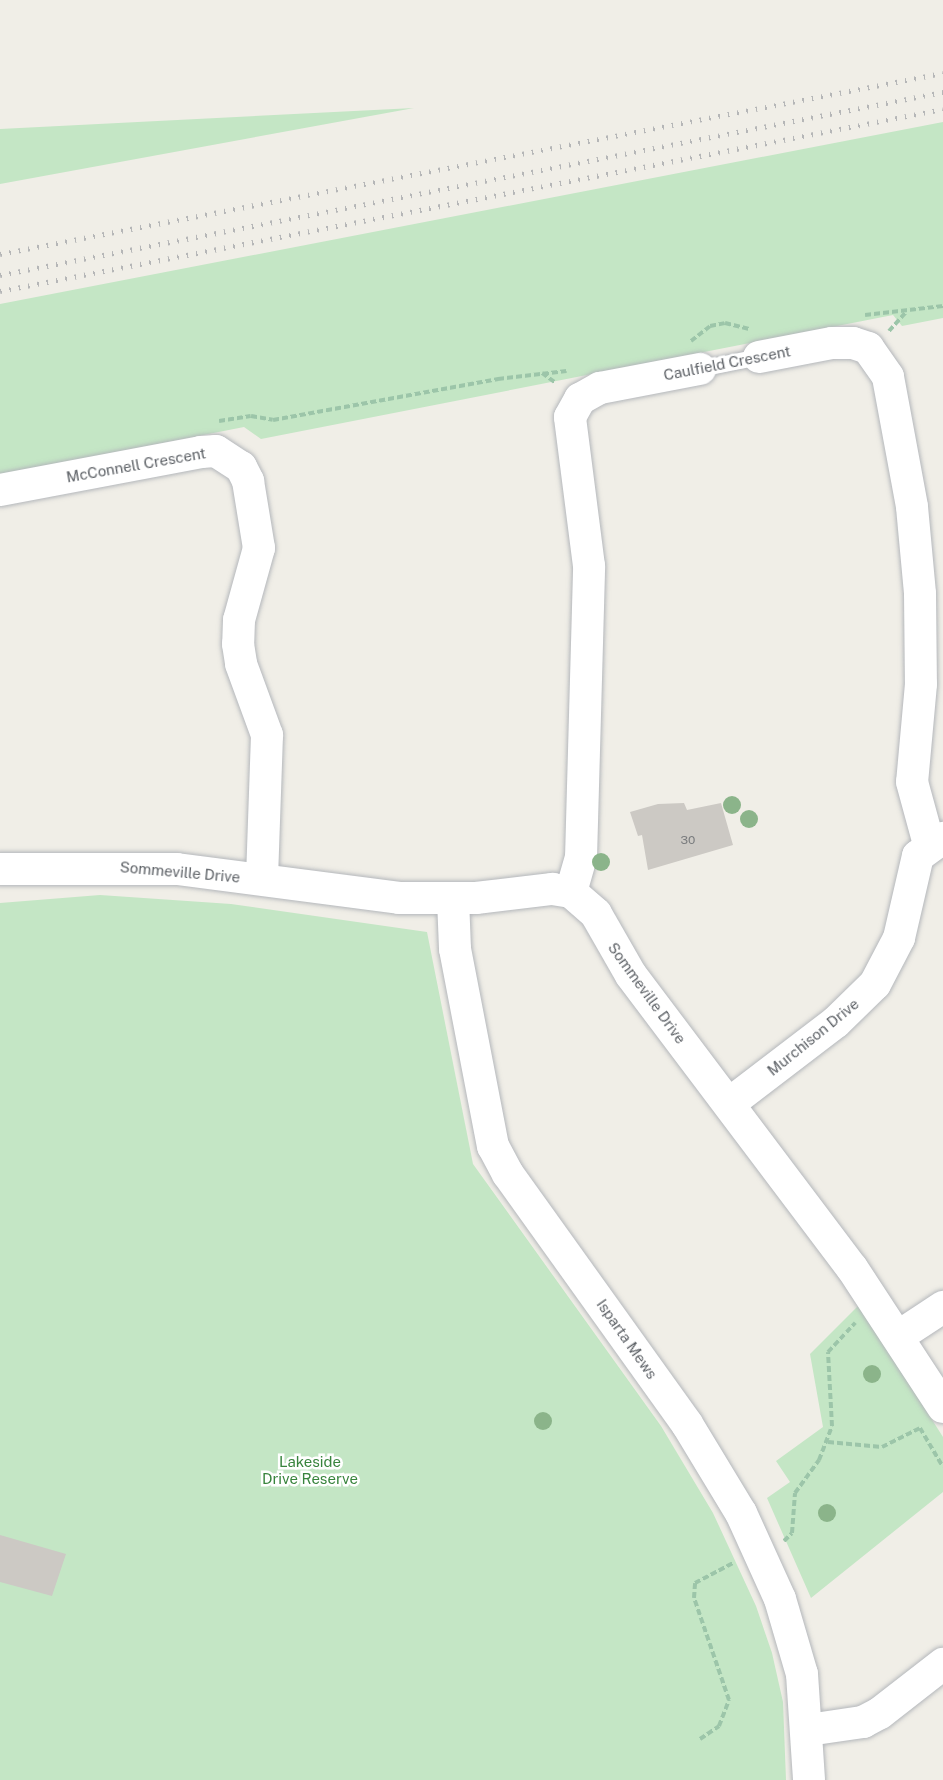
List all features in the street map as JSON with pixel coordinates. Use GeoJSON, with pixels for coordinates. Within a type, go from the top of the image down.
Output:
{"type":"FeatureCollection","features":[{"type":"Feature","properties":{"kind":"street","name":"Caulfield Crescent"},"geometry":{"type":"LineString","coordinates":[[758,344],[853,343],[868,348],[888,377],[912,507],[919,583],[921,684],[912,782],[936,841]]}},
{"type":"Feature","properties":{"kind":"street","name":"Caulfield Crescent"},"geometry":{"type":"LineString","coordinates":[[571,892],[581,858],[589,566],[570,417],[580,399],[600,388],[691,359]]}},
{"type":"Feature","properties":{"kind":"street","name":"McConnell Crescent"},"geometry":{"type":"LineString","coordinates":[[0,490],[201,452],[216,451],[241,467],[248,481],[259,548],[241,610],[238,644],[241,664],[267,735],[262,879]]}},
{"type":"Feature","properties":{"kind":"street","name":"Murchison Drive"},"geometry":{"type":"LineString","coordinates":[[730,1103],[836,1022],[875,984],[899,938],[914,866],[936,841]]}},
{"type":"Feature","properties":{"kind":"street","name":"Sommeville Drive"},"geometry":{"type":"LineString","coordinates":[[0,869],[177,869],[361,894],[453,899],[544,889],[571,892],[596,914],[632,975],[730,1103],[899,1336],[943,1407]]}},
{"type":"Feature","properties":{"kind":"street","name":"Sommeville Drive"},"geometry":{"type":"LineString","coordinates":[[0,887],[49,869]]}},
{"type":"Feature","properties":{"kind":"street","name":"Isparta Mews"},"geometry":{"type":"LineString","coordinates":[[453,899],[455,950],[489,1133],[498,1159],[687,1424],[714,1465],[760,1551],[792,1635],[802,1674],[808,1730],[809,1780]]}},
{"type":"Feature","properties":{"kind":"street"},"geometry":{"type":"LineString","coordinates":[[899,1336],[943,1307]]}},
{"type":"Feature","properties":{"kind":"street"},"geometry":{"type":"LineString","coordinates":[[808,1730],[863,1722],[943,1664]]}},
{"type":"Feature","properties":{"kind":"lane","name":"Caulfield Crescent"},"geometry":{"type":"LineString","coordinates":[[691,359],[758,344]]}},
{"type":"Feature","properties":{"kind":"path"},"geometry":{"type":"LineString","coordinates":[[853,317],[943,306]]}},
{"type":"Feature","properties":{"kind":"path"},"geometry":{"type":"LineString","coordinates":[[884,336],[907,312]]}},
{"type":"Feature","properties":{"kind":"path"},"geometry":{"type":"LineString","coordinates":[[691,359],[710,326],[741,325],[758,344]]}},
{"type":"Feature","properties":{"kind":"path"},"geometry":{"type":"LineString","coordinates":[[222,421],[250,416],[273,420],[498,379],[572,370]]}},
{"type":"Feature","properties":{"kind":"path"},"geometry":{"type":"LineString","coordinates":[[699,1739],[719,1726],[729,1700],[694,1598],[695,1583],[708,1574],[783,1541],[792,1533],[795,1493],[828,1443],[832,1413],[826,1359],[838,1340],[855,1323],[849,1314]]}},
{"type":"Feature","properties":{"kind":"path"},"geometry":{"type":"LineString","coordinates":[[828,1443],[882,1447],[920,1428],[943,1467]]}},
{"type":"Feature","properties":{"kind":"green space"},"geometry":{"type":"Polygon","coordinates":[[[414,108],[0,184],[0,129],[414,108]]]}},
{"type":"Feature","properties":{"kind":"green space"},"geometry":{"type":"Polygon","coordinates":[[[943,122],[943,318],[902,326],[893,315],[261,439],[244,427],[0,475],[0,304],[943,122]]]}},
{"type":"Feature","properties":{"kind":"green space","name":"Lakeside Drive Reserve"},"geometry":{"type":"Polygon","coordinates":[[[100,895],[231,904],[427,932],[473,1164],[661,1426],[713,1513],[756,1606],[772,1653],[783,1702],[786,1780],[0,1780],[0,903],[100,895]]]}},
{"type":"Feature","properties":{"kind":"green space"},"geometry":{"type":"Polygon","coordinates":[[[859,1305],[943,1437],[943,1492],[811,1598],[767,1498],[790,1482],[776,1461],[823,1427],[810,1354],[859,1305]]]}},
{"type":"Feature","properties":{"kind":"building"},"geometry":{"type":"Polygon","coordinates":[[[684,803],[687,810],[721,803],[733,845],[648,870],[642,835],[638,836],[630,812],[658,804],[684,803]]]}},
{"type":"Feature","properties":{"kind":"building"},"geometry":{"type":"Polygon","coordinates":[[[0,1535],[66,1554],[52,1596],[0,1582],[0,1535]]]}},
{"type":"Feature","properties":{"kind":"railway"},"geometry":{"type":"LineString","coordinates":[[0,254],[943,73]]}},
{"type":"Feature","properties":{"kind":"railway"},"geometry":{"type":"LineString","coordinates":[[0,275],[943,92]]}},
{"type":"Feature","properties":{"kind":"railway"},"geometry":{"type":"LineString","coordinates":[[0,291],[943,109]]}}]}
